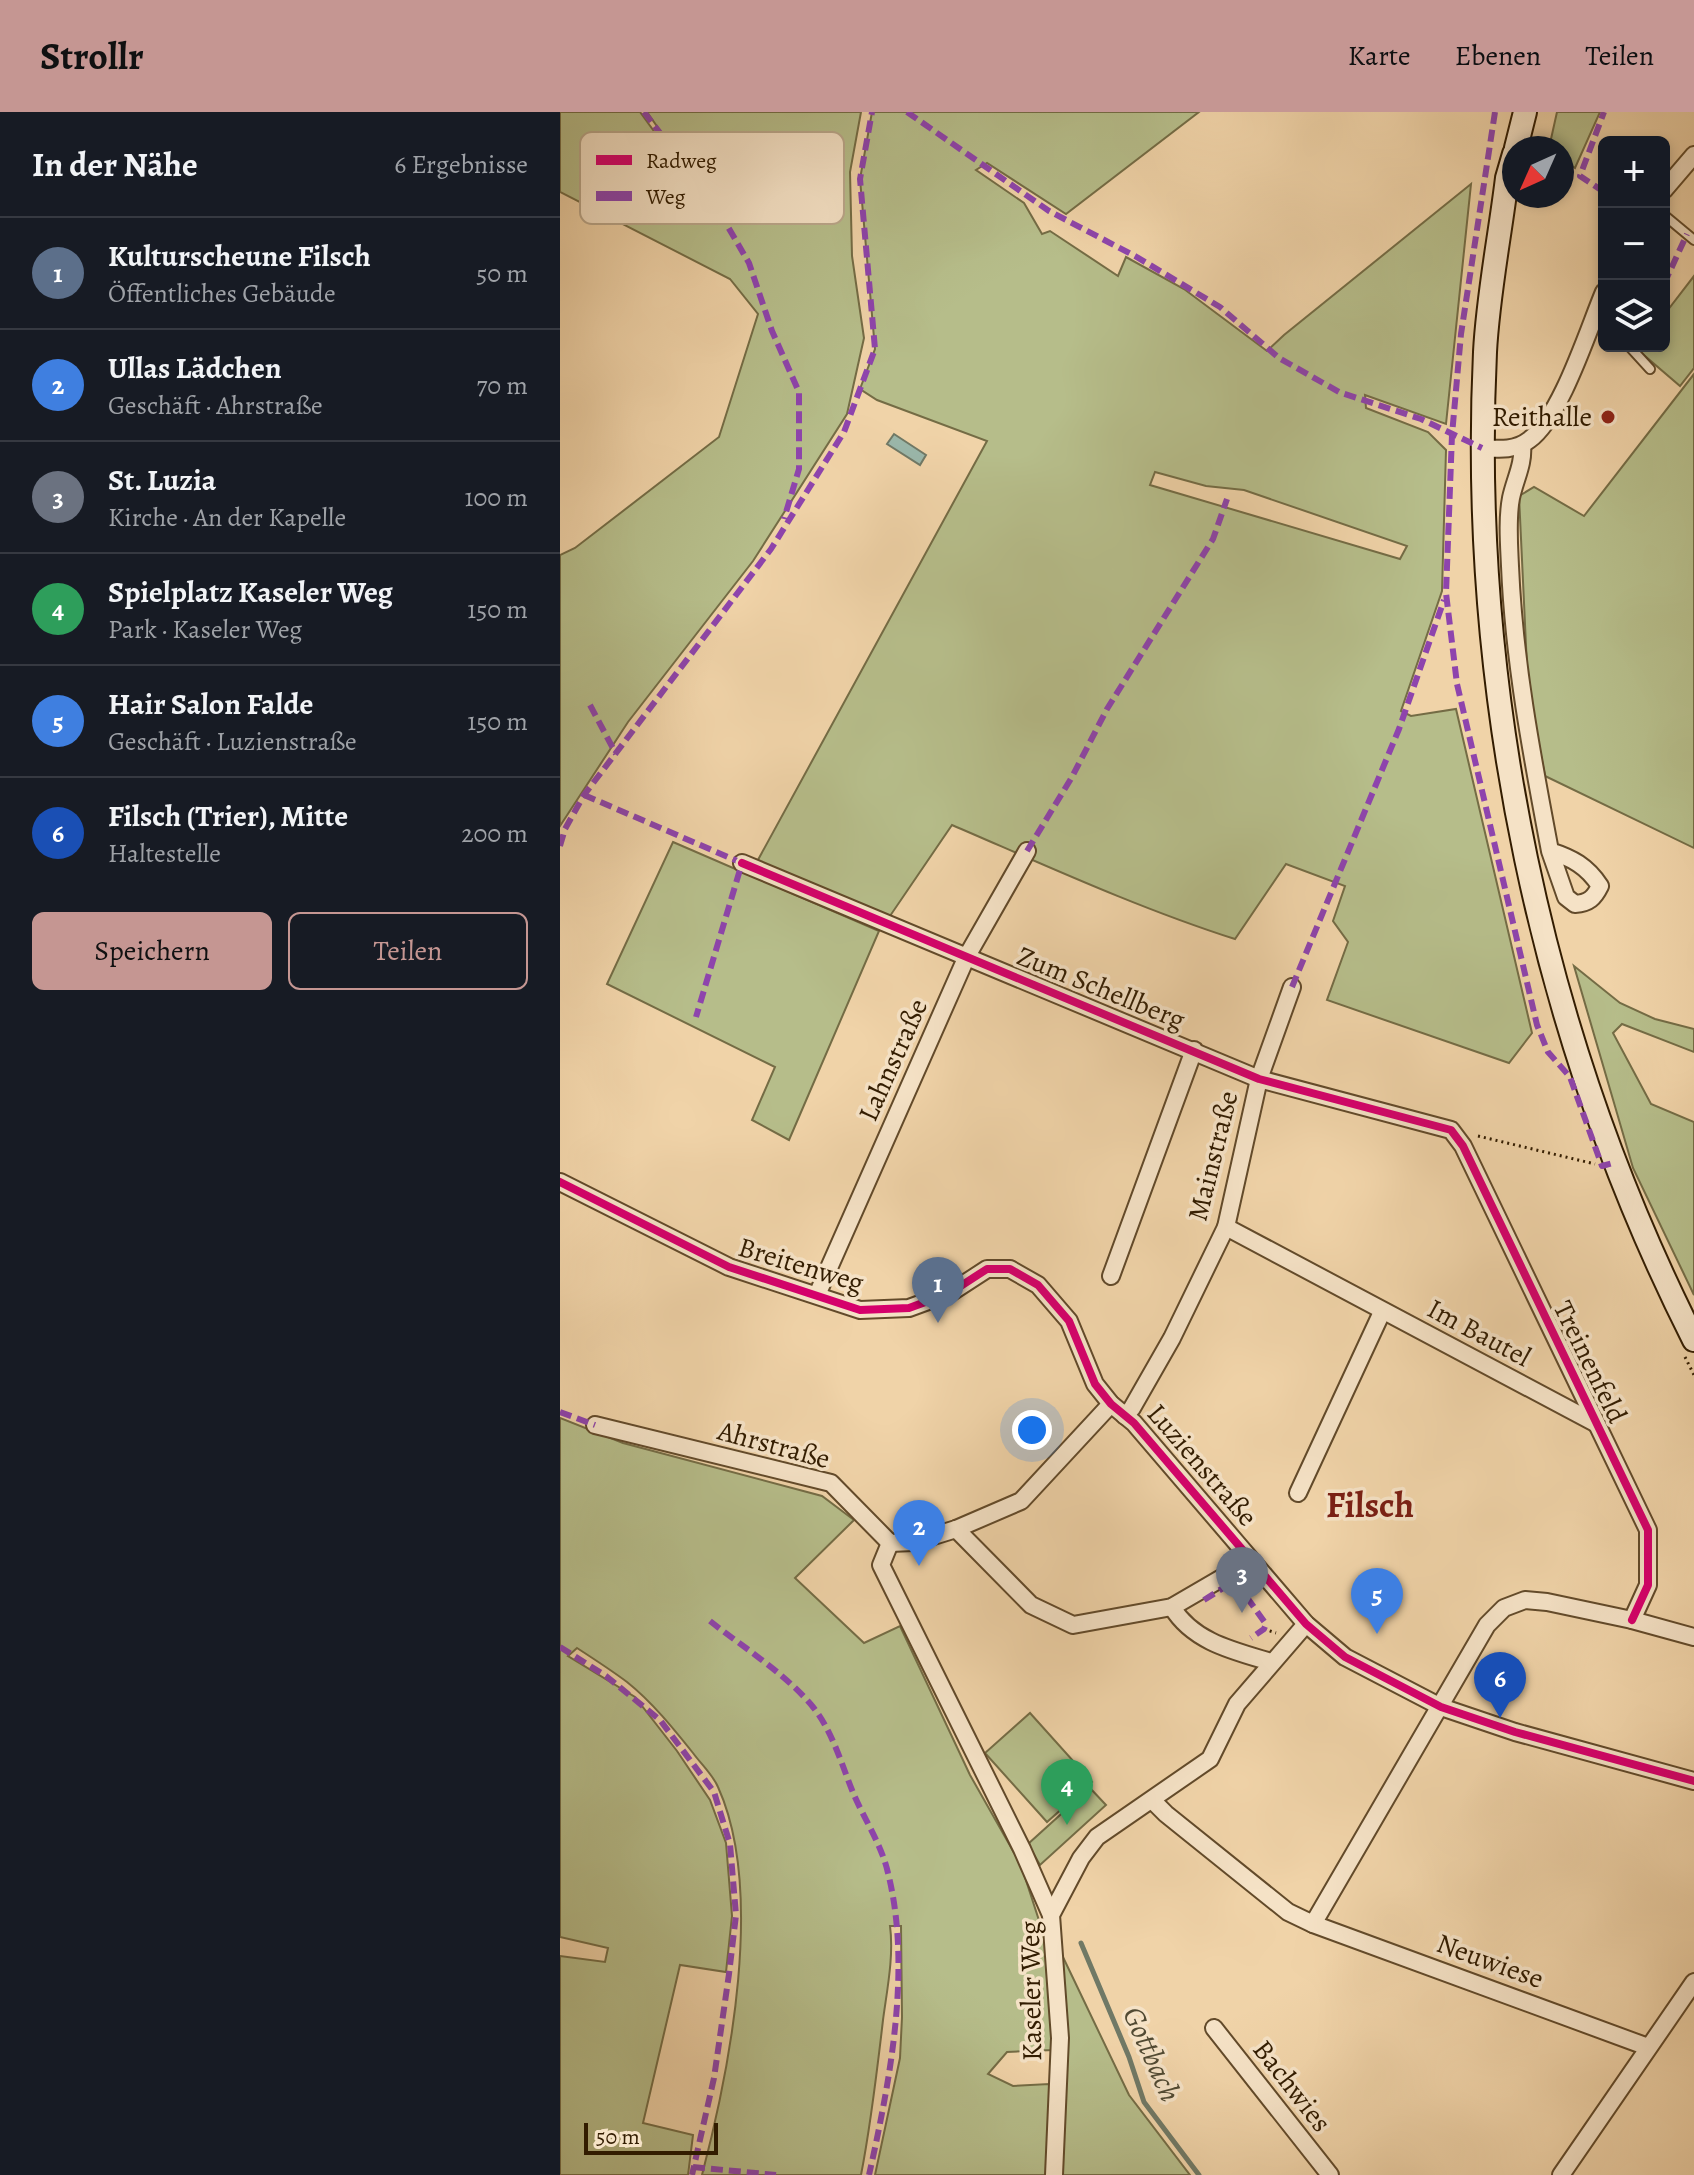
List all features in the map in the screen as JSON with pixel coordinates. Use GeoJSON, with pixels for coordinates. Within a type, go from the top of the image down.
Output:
{"type":"FeatureCollection","features":[{"type":"Feature","properties":{"kind":"main road"},"geometry":{"type":"LineString","coordinates":[[1519,136],[1525,112]]}},
{"type":"Feature","properties":{"kind":"main road"},"geometry":{"type":"LineString","coordinates":[[1503,208],[1485,348],[1482,448],[1485,567],[1495,682],[1524,845],[1559,991],[1600,1118],[1688,1344]]}},
{"type":"Feature","properties":{"kind":"street"},"geometry":{"type":"LineString","coordinates":[[1670,183],[1694,155]]}},
{"type":"Feature","properties":{"kind":"street"},"geometry":{"type":"LineString","coordinates":[[1482,448],[1522,445],[1544,426],[1598,320]]}},
{"type":"Feature","properties":{"kind":"street"},"geometry":{"type":"LineString","coordinates":[[1522,445],[1520,469],[1511,499],[1510,565],[1517,656],[1550,851]]}},
{"type":"Feature","properties":{"kind":"street","name":"Lahnstraße"},"geometry":{"type":"LineString","coordinates":[[817,1295],[967,956],[1027,851]]}},
{"type":"Feature","properties":{"kind":"street","name":"Zum Schellberg"},"geometry":{"type":"LineString","coordinates":[[742,863],[1259,1079],[1451,1130]]}},
{"type":"Feature","properties":{"kind":"street","name":"Mainstraße"},"geometry":{"type":"LineString","coordinates":[[1125,1416],[1172,1338],[1226,1227],[1259,1079],[1292,987]]}},
{"type":"Feature","properties":{"kind":"street","name":"Zum Schellberg"},"geometry":{"type":"LineString","coordinates":[[1111,1276],[1194,1050]]}},
{"type":"Feature","properties":{"kind":"street","name":"Treinenfeld"},"geometry":{"type":"LineString","coordinates":[[1451,1130],[1463,1146],[1648,1530],[1648,1585],[1632,1620]]}},
{"type":"Feature","properties":{"kind":"street","name":"Breitenweg"},"geometry":{"type":"LineString","coordinates":[[560,1182],[729,1267],[860,1310],[909,1308],[950,1293],[987,1269],[1010,1269],[1038,1285],[1069,1321],[1095,1384],[1111,1404]]}},
{"type":"Feature","properties":{"kind":"street","name":"Im Bautel"},"geometry":{"type":"LineString","coordinates":[[1226,1227],[1595,1423]]}},
{"type":"Feature","properties":{"kind":"street","name":"Im Bautel"},"geometry":{"type":"LineString","coordinates":[[1298,1493],[1382,1312]]}},
{"type":"Feature","properties":{"kind":"street"},"geometry":{"type":"LineString","coordinates":[[1051,1915],[1022,1849],[881,1565],[890,1543],[914,1542],[956,1529],[1021,1501],[1111,1404]]}},
{"type":"Feature","properties":{"kind":"street","name":"Luzienstraße"},"geometry":{"type":"LineString","coordinates":[[1111,1404],[1125,1416],[1306,1624],[1345,1657],[1441,1707],[1515,1732],[1694,1781]]}},
{"type":"Feature","properties":{"kind":"street","name":"Ahrstraße"},"geometry":{"type":"LineString","coordinates":[[595,1425],[831,1483],[890,1543]]}},
{"type":"Feature","properties":{"kind":"street"},"geometry":{"type":"LineString","coordinates":[[956,1529],[1031,1605],[1073,1625],[1172,1607],[1251,1561]]}},
{"type":"Feature","properties":{"kind":"street"},"geometry":{"type":"LineString","coordinates":[[1313,1924],[1487,1625],[1504,1608],[1525,1600],[1547,1602],[1694,1637]]}},
{"type":"Feature","properties":{"kind":"street"},"geometry":{"type":"LineString","coordinates":[[1172,1607],[1180,1621],[1214,1644],[1271,1662]]}},
{"type":"Feature","properties":{"kind":"street","name":"Kaseler Weg"},"geometry":{"type":"LineString","coordinates":[[1054,2175],[1060,2038],[1051,1915],[1081,1858],[1097,1837],[1210,1759],[1237,1704],[1306,1624]]}},
{"type":"Feature","properties":{"kind":"street","name":"Neuwiese"},"geometry":{"type":"LineString","coordinates":[[1152,1800],[1288,1912],[1313,1924],[1648,2047]]}},
{"type":"Feature","properties":{"kind":"street"},"geometry":{"type":"LineString","coordinates":[[1561,2175],[1694,1982]]}},
{"type":"Feature","properties":{"kind":"street","name":"Bachwies"},"geometry":{"type":"LineString","coordinates":[[1214,2028],[1330,2175]]}},
{"type":"Feature","properties":{"kind":"lane"},"geometry":{"type":"LineString","coordinates":[[1670,220],[1694,240]]}},
{"type":"Feature","properties":{"kind":"lane"},"geometry":{"type":"LineString","coordinates":[[1634,352],[1650,369]]}},
{"type":"Feature","properties":{"kind":"path"},"geometry":{"type":"LineString","coordinates":[[1451,1130],[1602,1166]]}},
{"type":"Feature","properties":{"kind":"path"},"geometry":{"type":"LineString","coordinates":[[1688,1344],[1694,1375]]}},
{"type":"Feature","properties":{"kind":"green space"},"geometry":{"type":"Polygon","coordinates":[[[560,112],[640,112],[655,132],[580,132],[580,202],[560,192],[560,112]]]}},
{"type":"Feature","properties":{"kind":"green space"},"geometry":{"type":"Polygon","coordinates":[[[647,112],[861,112],[850,172],[852,256],[864,338],[847,414],[753,561],[628,722],[560,826],[560,555],[575,548],[719,437],[758,314],[730,279],[623,224],[844,224],[844,132],[661,132],[647,112]]]}},
{"type":"Feature","properties":{"kind":"green space"},"geometry":{"type":"Polygon","coordinates":[[[872,112],[1199,112],[1066,214],[987,163],[976,170],[1024,203],[1042,234],[1050,231],[1118,276],[1126,257],[1184,289],[1267,351],[1471,184],[1446,424],[1365,395],[1366,408],[1428,432],[1446,450],[1442,591],[1401,711],[1411,716],[1456,709],[1532,1033],[1509,1063],[1327,1000],[1348,942],[1333,921],[1345,886],[1286,864],[1235,939],[1127,900],[952,825],[890,916],[836,904],[753,869],[987,441],[877,400],[860,389],[875,349],[860,179],[872,112]],[[1155,472],[1150,485],[1400,559],[1407,546],[1244,490],[1206,486],[1155,472]]]}},
{"type":"Feature","properties":{"kind":"green space"},"geometry":{"type":"Polygon","coordinates":[[[1557,112],[1600,112],[1575,168],[1574,136],[1552,136],[1557,112]]]}},
{"type":"Feature","properties":{"kind":"green space"},"geometry":{"type":"Polygon","coordinates":[[[1694,276],[1694,368],[1680,386],[1640,352],[1670,352],[1670,307],[1694,276]]]}},
{"type":"Feature","properties":{"kind":"green space"},"geometry":{"type":"Polygon","coordinates":[[[1694,374],[1694,848],[1545,776],[1528,688],[1519,496],[1534,487],[1584,516],[1694,374]]]}},
{"type":"Feature","properties":{"kind":"green space"},"geometry":{"type":"Polygon","coordinates":[[[673,842],[879,931],[789,1140],[752,1120],[775,1067],[607,984],[673,842]]]}},
{"type":"Feature","properties":{"kind":"green space"},"geometry":{"type":"Polygon","coordinates":[[[1574,966],[1620,1003],[1655,1019],[1694,1029],[1694,1052],[1622,1024],[1613,1033],[1651,1104],[1694,1122],[1694,1295],[1633,1168],[1574,966]]]}},
{"type":"Feature","properties":{"kind":"green space"},"geometry":{"type":"Polygon","coordinates":[[[560,1418],[623,1443],[822,1496],[854,1520],[795,1578],[864,1643],[900,1626],[970,1775],[1021,1865],[1046,1942],[1053,2050],[1007,2052],[988,2074],[1013,2086],[1049,2084],[1052,2099],[1048,2175],[875,2175],[900,2058],[901,1926],[890,1926],[890,1973],[861,2175],[702,2175],[723,2084],[738,1980],[741,1927],[739,1876],[732,1829],[716,1783],[670,1725],[627,1682],[577,1648],[568,1656],[635,1697],[710,1800],[726,1843],[732,1916],[726,1972],[680,1965],[643,2123],[693,2135],[688,2175],[560,2175],[560,1956],[605,1962],[608,1948],[560,1937],[560,1418]]]}},
{"type":"Feature","properties":{"kind":"green space"},"geometry":{"type":"Polygon","coordinates":[[[1030,1713],[1092,1782],[1047,1822],[985,1753],[1030,1713]]]}},
{"type":"Feature","properties":{"kind":"green space"},"geometry":{"type":"Polygon","coordinates":[[[1090,1788],[1106,1805],[1040,1865],[1028,1844],[1090,1788]]]}},
{"type":"Feature","properties":{"kind":"green space"},"geometry":{"type":"Polygon","coordinates":[[[1062,1955],[1129,2095],[1190,2175],[1061,2175],[1062,1955]]]}},
{"type":"Feature","properties":{"kind":"shaded area"},"geometry":{"type":"Polygon","coordinates":[[[894,434],[926,455],[920,465],[887,444],[894,434]]]}},
{"type":"Feature","properties":{"kind":"waterway","name":"Gottbach"},"geometry":{"type":"LineString","coordinates":[[1081,1943],[1129,2057],[1144,2102],[1199,2175]]}},
{"type":"Feature","properties":{"kind":"marked path"},"geometry":{"type":"LineString","coordinates":[[644,112],[659,132]]}},
{"type":"Feature","properties":{"kind":"marked path"},"geometry":{"type":"LineString","coordinates":[[560,846],[565,829],[584,795],[771,549],[844,432],[875,349],[860,179],[872,112]]}},
{"type":"Feature","properties":{"kind":"marked path"},"geometry":{"type":"LineString","coordinates":[[907,112],[1049,211],[1135,256],[1220,307],[1279,358],[1339,392],[1421,419],[1482,448]]}},
{"type":"Feature","properties":{"kind":"marked path"},"geometry":{"type":"LineString","coordinates":[[1495,112],[1461,334],[1452,435],[1446,593],[1457,684],[1537,1025],[1548,1052],[1570,1077],[1602,1166],[1616,1162]]}},
{"type":"Feature","properties":{"kind":"marked path"},"geometry":{"type":"LineString","coordinates":[[1598,188],[1580,176],[1604,112]]}},
{"type":"Feature","properties":{"kind":"marked path"},"geometry":{"type":"LineString","coordinates":[[726,224],[749,263],[772,331],[799,392],[799,469],[784,519]]}},
{"type":"Feature","properties":{"kind":"marked path"},"geometry":{"type":"LineString","coordinates":[[1666,280],[1687,234]]}},
{"type":"Feature","properties":{"kind":"marked path"},"geometry":{"type":"LineString","coordinates":[[1027,851],[1072,777],[1107,709],[1213,539],[1227,499]]}},
{"type":"Feature","properties":{"kind":"marked path"},"geometry":{"type":"LineString","coordinates":[[1292,987],[1399,729],[1444,600]]}},
{"type":"Feature","properties":{"kind":"marked path"},"geometry":{"type":"LineString","coordinates":[[590,705],[616,754]]}},
{"type":"Feature","properties":{"kind":"marked path"},"geometry":{"type":"LineString","coordinates":[[584,795],[742,863],[696,1017]]}},
{"type":"Feature","properties":{"kind":"marked path"},"geometry":{"type":"LineString","coordinates":[[560,1412],[595,1425]]}},
{"type":"Feature","properties":{"kind":"marked path"},"geometry":{"type":"LineString","coordinates":[[1204,1600],[1231,1583],[1238,1585],[1266,1624],[1251,1638]]}},
{"type":"Feature","properties":{"kind":"marked path"},"geometry":{"type":"LineString","coordinates":[[710,1621],[777,1672],[813,1707],[832,1738],[888,1873],[895,1909],[898,1986],[891,2063],[869,2175]]}},
{"type":"Feature","properties":{"kind":"marked path"},"geometry":{"type":"LineString","coordinates":[[560,1647],[606,1676],[660,1720],[714,1792],[730,1844],[736,1915],[714,2078],[692,2175]]}},
{"type":"Feature","properties":{"kind":"marked path"},"geometry":{"type":"LineString","coordinates":[[693,2167],[776,2175]]}},
{"type":"Feature","properties":{"kind":"cycle path"},"geometry":{"type":"LineString","coordinates":[[742,863],[1259,1079],[1451,1130],[1463,1146],[1648,1530],[1648,1585],[1632,1620]]}},
{"type":"Feature","properties":{"kind":"cycle path"},"geometry":{"type":"LineString","coordinates":[[560,1182],[729,1267],[860,1310],[909,1308],[950,1293],[987,1269],[1010,1269],[1038,1285],[1069,1321],[1095,1384],[1111,1404],[1134,1423],[1306,1624],[1345,1657],[1441,1707],[1515,1732],[1694,1781]]}},
{"type":"Feature","properties":{"kind":"place","name":"Reithalle"},"geometry":{"type":"Point","coordinates":[1608,417]}},
{"type":"Feature","properties":{"kind":"place","name":"Kulturscheune Filsch"},"geometry":{"type":"Point","coordinates":[938,1323]}},
{"type":"Feature","properties":{"kind":"place","name":"Ullas Lädchen"},"geometry":{"type":"Point","coordinates":[919,1566]}},
{"type":"Feature","properties":{"kind":"place","name":"St. Luzia"},"geometry":{"type":"Point","coordinates":[1242,1613]}},
{"type":"Feature","properties":{"kind":"place","name":"Hair Salon Falde"},"geometry":{"type":"Point","coordinates":[1377,1634]}},
{"type":"Feature","properties":{"kind":"place","name":"Filsch (Trier), Mitte"},"geometry":{"type":"Point","coordinates":[1500,1718]}},
{"type":"Feature","properties":{"kind":"place","name":"Spielplatz Kaseler Weg"},"geometry":{"type":"Point","coordinates":[1067,1825]}},
{"type":"Feature","properties":{"kind":"district","name":"Filsch"},"geometry":{"type":"Point","coordinates":[1370,1504]}}]}
